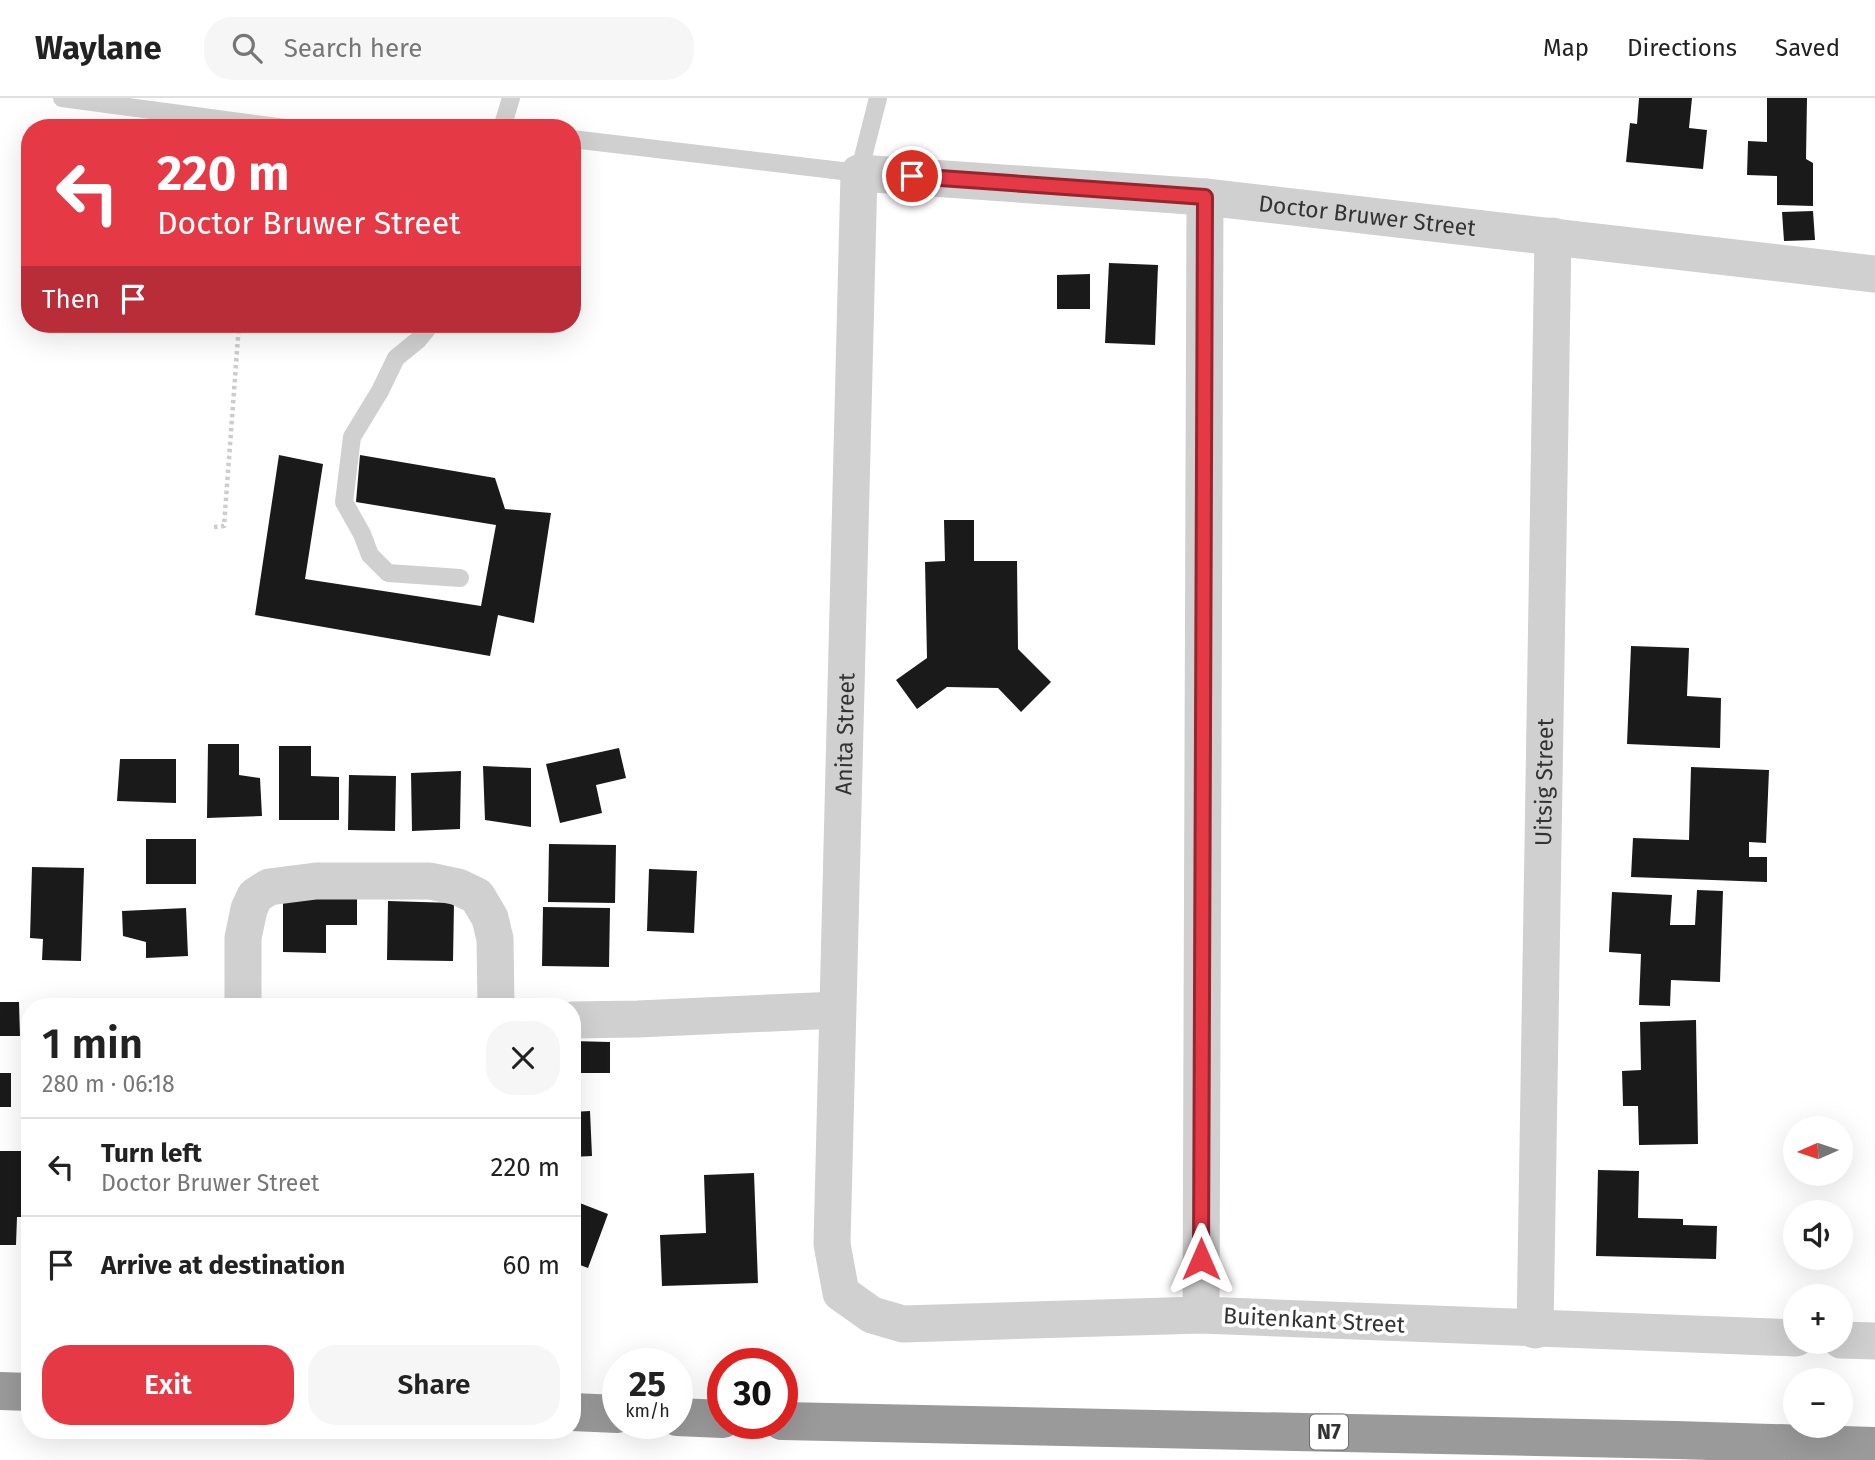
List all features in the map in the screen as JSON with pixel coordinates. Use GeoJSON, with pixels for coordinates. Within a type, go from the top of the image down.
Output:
{"type":"FeatureCollection","features":[{"type":"Feature","properties":{"kind":"highway"},"geometry":{"type":"LineString","coordinates":[[0,1391],[21,1392]]}},
{"type":"Feature","properties":{"kind":"highway"},"geometry":{"type":"LineString","coordinates":[[581,1412],[602,1413]]}},
{"type":"Feature","properties":{"kind":"highway","name":"N7"},"geometry":{"type":"LineString","coordinates":[[798,1421],[1875,1446]]}},
{"type":"Feature","properties":{"kind":"street","name":"Doctor Bruwer Street"},"geometry":{"type":"LineString","coordinates":[[859,173],[1205,197],[1875,274]]}},
{"type":"Feature","properties":{"kind":"street","name":"Anita Street"},"geometry":{"type":"LineString","coordinates":[[841,1293],[832,1244],[859,173]]}},
{"type":"Feature","properties":{"kind":"street"},"geometry":{"type":"LineString","coordinates":[[1201,1315],[1205,197]]}},
{"type":"Feature","properties":{"kind":"street","name":"Uitsig Street"},"geometry":{"type":"LineString","coordinates":[[1535,1330],[1553,236]]}},
{"type":"Feature","properties":{"kind":"street"},"geometry":{"type":"LineString","coordinates":[[243,998],[243,938],[249,909],[255,896],[269,887],[316,881],[430,881],[458,887],[477,896],[490,918],[495,939],[496,998]]}},
{"type":"Feature","properties":{"kind":"street"},"geometry":{"type":"LineString","coordinates":[[581,1020],[837,1010]]}},
{"type":"Feature","properties":{"kind":"street","name":"Buitenkant Street"},"geometry":{"type":"LineString","coordinates":[[841,1293],[872,1315],[902,1324],[1201,1315],[1783,1338]]}},
{"type":"Feature","properties":{"kind":"street"},"geometry":{"type":"LineString","coordinates":[[1853,1340],[1875,1341]]}},
{"type":"Feature","properties":{"kind":"lane"},"geometry":{"type":"LineString","coordinates":[[62,98],[218,119]]}},
{"type":"Feature","properties":{"kind":"lane"},"geometry":{"type":"LineString","coordinates":[[505,119],[512,98]]}},
{"type":"Feature","properties":{"kind":"lane"},"geometry":{"type":"LineString","coordinates":[[581,140],[859,173],[878,98]]}},
{"type":"Feature","properties":{"kind":"lane"},"geometry":{"type":"LineString","coordinates":[[424,333],[396,358],[352,437],[344,502],[370,555],[388,573],[460,578]]}},
{"type":"Feature","properties":{"kind":"path"},"geometry":{"type":"LineString","coordinates":[[214,527],[223,526],[238,333]]}},
{"type":"Feature","properties":{"kind":"building"},"geometry":{"type":"Polygon","coordinates":[[[1639,98],[1692,98],[1689,128],[1707,130],[1703,169],[1626,162],[1630,123],[1637,124],[1639,98]]]}},
{"type":"Feature","properties":{"kind":"building"},"geometry":{"type":"Polygon","coordinates":[[[1767,98],[1807,98],[1806,159],[1813,163],[1813,206],[1777,205],[1777,176],[1747,175],[1748,141],[1767,142],[1767,98]]]}},
{"type":"Feature","properties":{"kind":"building"},"geometry":{"type":"Polygon","coordinates":[[[1813,211],[1815,240],[1784,241],[1782,212],[1813,211]]]}},
{"type":"Feature","properties":{"kind":"building"},"geometry":{"type":"Polygon","coordinates":[[[1109,263],[1158,265],[1155,345],[1105,343],[1109,263]]]}},
{"type":"Feature","properties":{"kind":"building"},"geometry":{"type":"Polygon","coordinates":[[[1090,274],[1090,309],[1057,309],[1057,275],[1090,274]]]}},
{"type":"Feature","properties":{"kind":"building"},"geometry":{"type":"Polygon","coordinates":[[[279,455],[323,464],[305,579],[481,606],[496,525],[356,502],[360,455],[495,478],[505,509],[551,513],[534,623],[498,615],[490,656],[255,615],[279,455]]]}},
{"type":"Feature","properties":{"kind":"building"},"geometry":{"type":"Polygon","coordinates":[[[944,520],[974,520],[974,561],[1017,561],[1018,649],[1051,682],[1021,712],[998,688],[947,687],[917,709],[896,680],[927,658],[925,562],[945,561],[944,520]]]}},
{"type":"Feature","properties":{"kind":"building"},"geometry":{"type":"Polygon","coordinates":[[[1631,646],[1689,648],[1687,696],[1721,698],[1720,748],[1627,744],[1631,646]]]}},
{"type":"Feature","properties":{"kind":"building"},"geometry":{"type":"Polygon","coordinates":[[[208,744],[239,744],[239,775],[260,778],[262,816],[207,818],[208,744]]]}},
{"type":"Feature","properties":{"kind":"building"},"geometry":{"type":"Polygon","coordinates":[[[279,746],[311,746],[311,776],[339,777],[339,820],[279,820],[279,746]]]}},
{"type":"Feature","properties":{"kind":"building"},"geometry":{"type":"Polygon","coordinates":[[[619,748],[626,778],[596,785],[602,813],[560,823],[546,764],[619,748]]]}},
{"type":"Feature","properties":{"kind":"building"},"geometry":{"type":"Polygon","coordinates":[[[120,759],[176,759],[176,803],[117,801],[120,759]]]}},
{"type":"Feature","properties":{"kind":"building"},"geometry":{"type":"Polygon","coordinates":[[[483,766],[531,768],[531,827],[485,820],[483,766]]]}},
{"type":"Feature","properties":{"kind":"building"},"geometry":{"type":"Polygon","coordinates":[[[1691,767],[1769,770],[1766,843],[1749,842],[1749,857],[1767,857],[1767,882],[1631,877],[1633,838],[1689,840],[1691,767]]]}},
{"type":"Feature","properties":{"kind":"building"},"geometry":{"type":"Polygon","coordinates":[[[461,771],[460,829],[412,831],[411,773],[461,771]]]}},
{"type":"Feature","properties":{"kind":"building"},"geometry":{"type":"Polygon","coordinates":[[[349,775],[396,776],[395,831],[348,830],[349,775]]]}},
{"type":"Feature","properties":{"kind":"building"},"geometry":{"type":"Polygon","coordinates":[[[146,839],[196,839],[196,884],[146,884],[146,839]]]}},
{"type":"Feature","properties":{"kind":"building"},"geometry":{"type":"Polygon","coordinates":[[[549,844],[616,845],[615,903],[548,902],[549,844]]]}},
{"type":"Feature","properties":{"kind":"building"},"geometry":{"type":"Polygon","coordinates":[[[32,867],[84,868],[81,961],[42,960],[43,939],[30,938],[32,867]]]}},
{"type":"Feature","properties":{"kind":"building"},"geometry":{"type":"Polygon","coordinates":[[[649,869],[697,871],[694,933],[647,931],[649,869]]]}},
{"type":"Feature","properties":{"kind":"building"},"geometry":{"type":"Polygon","coordinates":[[[1697,890],[1723,891],[1720,982],[1671,980],[1670,1006],[1639,1005],[1641,954],[1609,952],[1612,892],[1672,895],[1670,925],[1695,925],[1697,890]]]}},
{"type":"Feature","properties":{"kind":"building"},"geometry":{"type":"Polygon","coordinates":[[[283,892],[357,893],[357,925],[326,925],[326,953],[283,952],[283,892]]]}},
{"type":"Feature","properties":{"kind":"building"},"geometry":{"type":"Polygon","coordinates":[[[388,901],[454,903],[453,961],[387,960],[388,901]]]}},
{"type":"Feature","properties":{"kind":"building"},"geometry":{"type":"Polygon","coordinates":[[[543,907],[610,908],[609,967],[542,966],[543,907]]]}},
{"type":"Feature","properties":{"kind":"building"},"geometry":{"type":"Polygon","coordinates":[[[186,908],[188,956],[146,958],[146,942],[123,936],[122,911],[186,908]]]}},
{"type":"Feature","properties":{"kind":"building"},"geometry":{"type":"Polygon","coordinates":[[[0,1002],[19,1002],[20,1036],[0,1036],[0,1002]]]}},
{"type":"Feature","properties":{"kind":"building"},"geometry":{"type":"Polygon","coordinates":[[[1696,1020],[1698,1144],[1639,1145],[1638,1106],[1623,1106],[1622,1071],[1641,1070],[1640,1022],[1696,1020]]]}},
{"type":"Feature","properties":{"kind":"building"},"geometry":{"type":"Polygon","coordinates":[[[581,1041],[610,1042],[610,1073],[581,1073],[581,1041]]]}},
{"type":"Feature","properties":{"kind":"building"},"geometry":{"type":"Polygon","coordinates":[[[0,1073],[11,1073],[11,1107],[0,1107],[0,1073]]]}},
{"type":"Feature","properties":{"kind":"building"},"geometry":{"type":"Polygon","coordinates":[[[590,1111],[592,1156],[581,1157],[581,1112],[590,1111]]]}},
{"type":"Feature","properties":{"kind":"building"},"geometry":{"type":"Polygon","coordinates":[[[0,1151],[21,1151],[21,1217],[17,1217],[16,1245],[0,1245],[0,1151]]]}},
{"type":"Feature","properties":{"kind":"building"},"geometry":{"type":"Polygon","coordinates":[[[1598,1170],[1639,1171],[1638,1218],[1683,1219],[1683,1225],[1717,1226],[1716,1259],[1596,1256],[1598,1170]]]}},
{"type":"Feature","properties":{"kind":"building"},"geometry":{"type":"Polygon","coordinates":[[[754,1173],[758,1283],[662,1286],[660,1235],[706,1233],[704,1175],[754,1173]]]}},
{"type":"Feature","properties":{"kind":"building"},"geometry":{"type":"Polygon","coordinates":[[[581,1204],[608,1214],[588,1268],[581,1265],[581,1204]]]}},
{"type":"Feature","properties":{"kind":"route"},"geometry":{"type":"LineString","coordinates":[[912,176],[1205,197],[1201,1259]]}}]}
